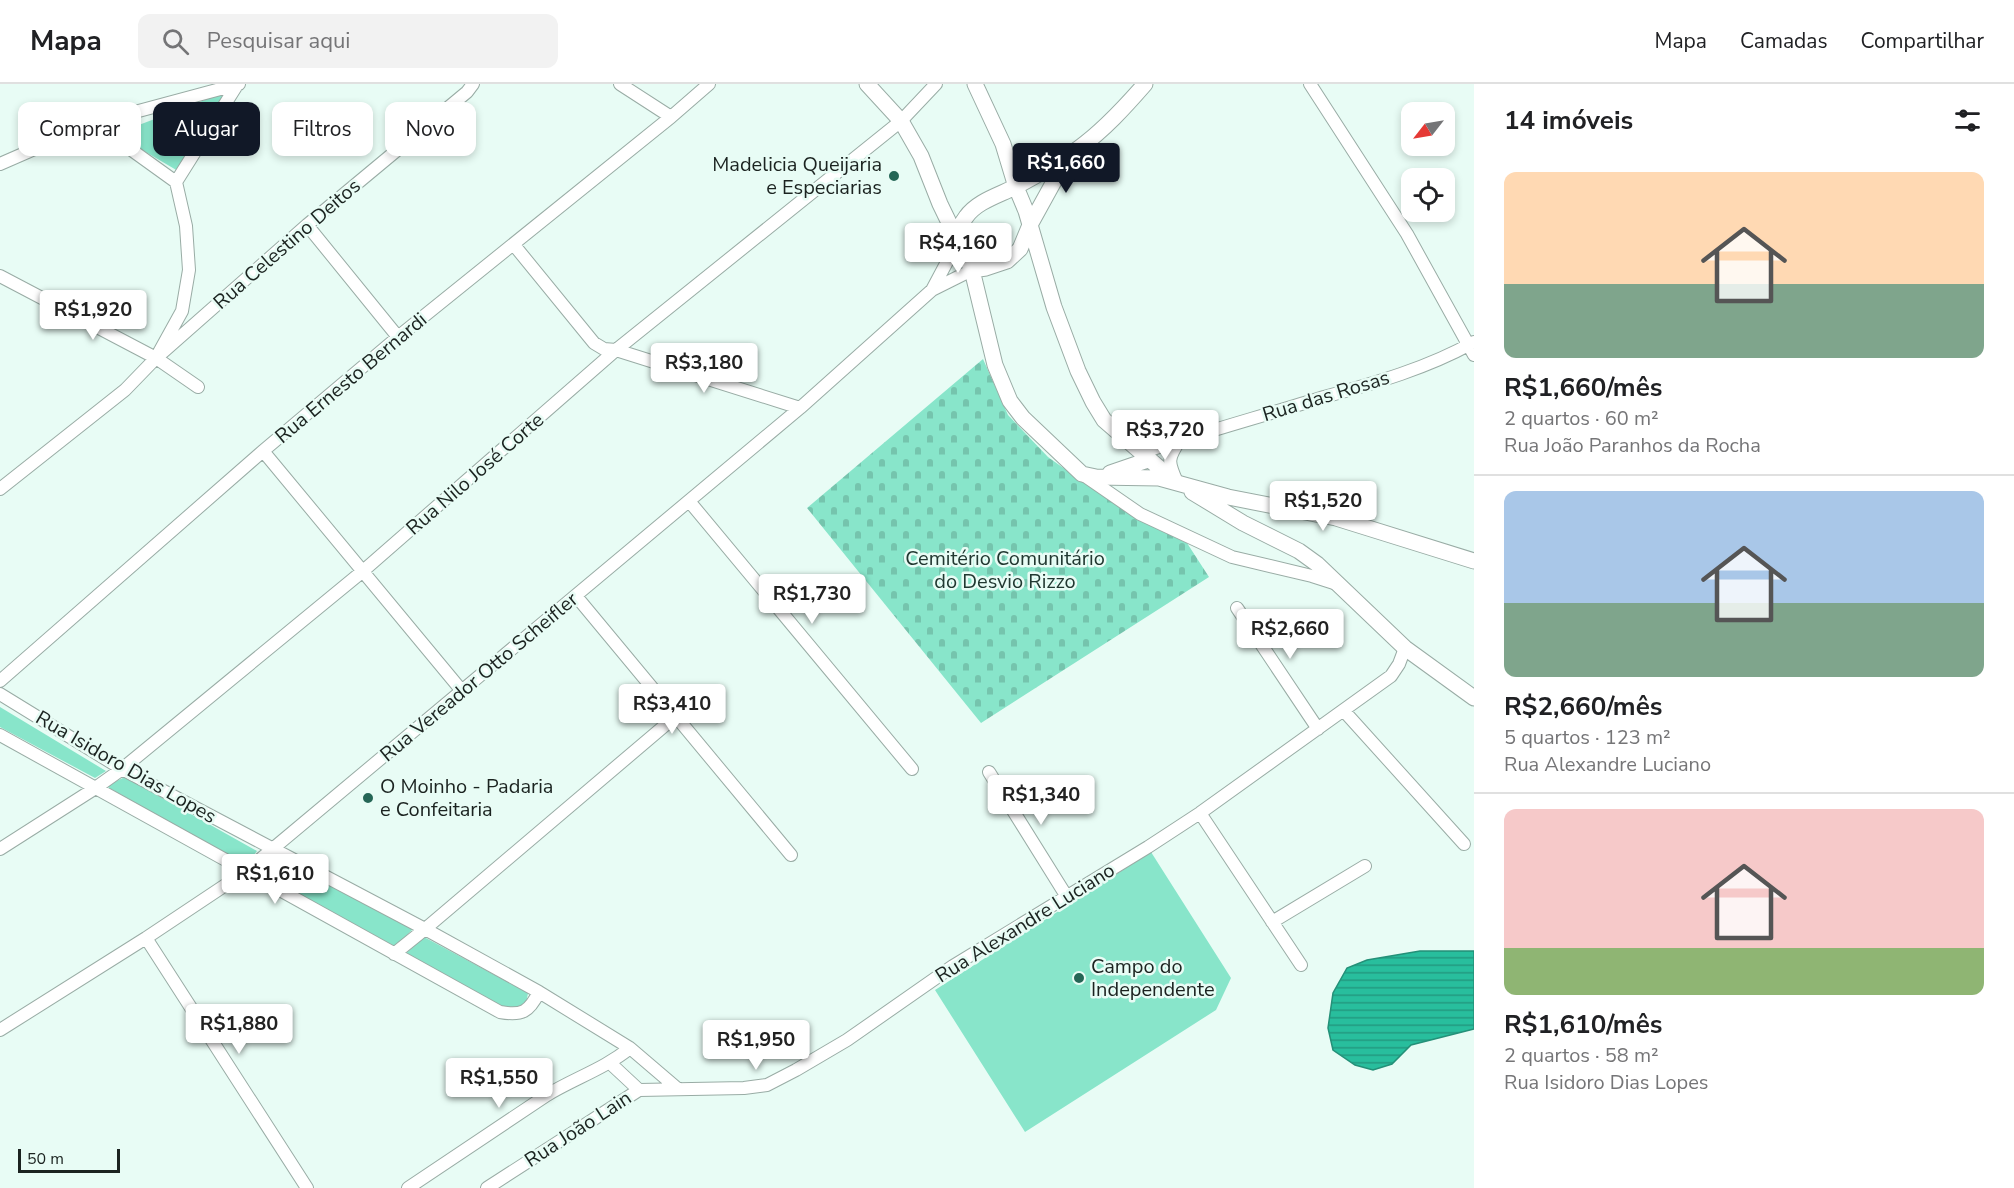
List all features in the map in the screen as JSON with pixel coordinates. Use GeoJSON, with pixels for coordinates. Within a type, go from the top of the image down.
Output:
{"type":"FeatureCollection","features":[{"type":"Feature","properties":{"kind":"street"},"geometry":{"type":"LineString","coordinates":[[141,110],[238,84]]}},
{"type":"Feature","properties":{"kind":"street"},"geometry":{"type":"LineString","coordinates":[[140,156],[177,182],[238,84]]}},
{"type":"Feature","properties":{"kind":"street","name":"Rua Celestino Deitos"},"geometry":{"type":"LineString","coordinates":[[3,483],[125,390],[156,358],[307,225],[467,92],[473,84]]}},
{"type":"Feature","properties":{"kind":"street"},"geometry":{"type":"LineString","coordinates":[[620,84],[671,117]]}},
{"type":"Feature","properties":{"kind":"street","name":"Rua Ernesto Bernardi"},"geometry":{"type":"LineString","coordinates":[[0,681],[263,451],[398,337],[514,245],[709,84]]}},
{"type":"Feature","properties":{"kind":"street"},"geometry":{"type":"LineString","coordinates":[[867,84],[902,121],[921,156],[957,243],[972,270],[995,365],[1010,401],[1023,418],[1089,475],[1140,514],[1233,557],[1312,576],[1338,585]]}},
{"type":"Feature","properties":{"kind":"street","name":"Rua Nilo José Corte"},"geometry":{"type":"LineString","coordinates":[[0,849],[122,769],[363,571],[616,350],[902,121],[936,84]]}},
{"type":"Feature","properties":{"kind":"street"},"geometry":{"type":"LineString","coordinates":[[975,84],[1003,144],[1054,307],[1078,371],[1104,420],[1144,457],[1178,483],[1243,523],[1299,551],[1317,564],[1405,648],[1474,698]]}},
{"type":"Feature","properties":{"kind":"street"},"geometry":{"type":"LineString","coordinates":[[1079,148],[1120,113],[1145,84]]}},
{"type":"Feature","properties":{"kind":"street"},"geometry":{"type":"LineString","coordinates":[[1310,84],[1407,234],[1472,347]]}},
{"type":"Feature","properties":{"kind":"street","name":"Rua Vereador Otto Scheifler"},"geometry":{"type":"LineString","coordinates":[[932,290],[957,243],[966,217],[996,195],[1016,187],[1079,148]]}},
{"type":"Feature","properties":{"kind":"street","name":"Rua Vereador Otto Scheifler"},"geometry":{"type":"LineString","coordinates":[[0,1030],[146,938],[245,872],[800,408],[932,290],[972,270],[1007,261],[1020,249],[1030,225],[1057,176],[1079,148]]}},
{"type":"Feature","properties":{"kind":"street"},"geometry":{"type":"LineString","coordinates":[[0,164],[18,156]]}},
{"type":"Feature","properties":{"kind":"street","name":"Rua Celestino Deitos"},"geometry":{"type":"LineString","coordinates":[[156,358],[182,311],[189,270],[186,226],[177,182]]}},
{"type":"Feature","properties":{"kind":"street"},"geometry":{"type":"LineString","coordinates":[[307,225],[398,337]]}},
{"type":"Feature","properties":{"kind":"street"},"geometry":{"type":"LineString","coordinates":[[514,245],[594,343],[604,349],[616,350],[800,408]]}},
{"type":"Feature","properties":{"kind":"street"},"geometry":{"type":"LineString","coordinates":[[0,276],[156,358],[198,387]]}},
{"type":"Feature","properties":{"kind":"street","name":"Rua das Rosas"},"geometry":{"type":"LineString","coordinates":[[1144,457],[1180,440],[1380,381],[1472,347]]}},
{"type":"Feature","properties":{"kind":"street"},"geometry":{"type":"LineString","coordinates":[[1178,483],[1169,464],[1170,454],[1180,440]]}},
{"type":"Feature","properties":{"kind":"street"},"geometry":{"type":"LineString","coordinates":[[263,451],[462,691]]}},
{"type":"Feature","properties":{"kind":"street"},"geometry":{"type":"LineString","coordinates":[[1089,475],[1131,467],[1144,457]]}},
{"type":"Feature","properties":{"kind":"street"},"geometry":{"type":"LineString","coordinates":[[1089,475],[1159,478],[1228,497],[1336,518],[1474,561]]}},
{"type":"Feature","properties":{"kind":"street"},"geometry":{"type":"LineString","coordinates":[[689,501],[912,770]]}},
{"type":"Feature","properties":{"kind":"street"},"geometry":{"type":"LineString","coordinates":[[576,596],[791,855]]}},
{"type":"Feature","properties":{"kind":"street"},"geometry":{"type":"LineString","coordinates":[[1237,609],[1318,729]]}},
{"type":"Feature","properties":{"kind":"street","name":"Rua Alexandre Luciano"},"geometry":{"type":"LineString","coordinates":[[639,1090],[744,1088],[767,1085],[796,1070],[846,1040],[953,966],[1200,813],[1391,676],[1405,648]]}},
{"type":"Feature","properties":{"kind":"street","name":"Rua Isidoro Dias Lopes"},"geometry":{"type":"LineString","coordinates":[[0,694],[122,769],[539,992],[630,1048],[678,1089]]}},
{"type":"Feature","properties":{"kind":"street"},"geometry":{"type":"LineString","coordinates":[[1344,711],[1464,844]]}},
{"type":"Feature","properties":{"kind":"street"},"geometry":{"type":"LineString","coordinates":[[394,954],[676,716]]}},
{"type":"Feature","properties":{"kind":"street","name":"Rua Isidoro Dias Lopes"},"geometry":{"type":"LineString","coordinates":[[0,735],[500,1012],[514,1014],[526,1011],[533,1004],[539,992]]}},
{"type":"Feature","properties":{"kind":"street"},"geometry":{"type":"LineString","coordinates":[[989,772],[1067,897]]}},
{"type":"Feature","properties":{"kind":"street"},"geometry":{"type":"LineString","coordinates":[[1200,813],[1301,965]]}},
{"type":"Feature","properties":{"kind":"street"},"geometry":{"type":"LineString","coordinates":[[1272,922],[1365,866]]}},
{"type":"Feature","properties":{"kind":"street"},"geometry":{"type":"LineString","coordinates":[[146,938],[307,1188]]}},
{"type":"Feature","properties":{"kind":"street"},"geometry":{"type":"LineString","coordinates":[[630,1048],[610,1063],[639,1090]]}},
{"type":"Feature","properties":{"kind":"street","name":"Rua João Lain"},"geometry":{"type":"LineString","coordinates":[[408,1188],[547,1095],[570,1081],[610,1063]]}},
{"type":"Feature","properties":{"kind":"street","name":"Rua João Lain"},"geometry":{"type":"LineString","coordinates":[[487,1188],[639,1090]]}},
{"type":"Feature","properties":{"kind":"green space"},"geometry":{"type":"Polygon","coordinates":[[[226,92],[220,102],[200,102],[226,92]]]}},
{"type":"Feature","properties":{"kind":"green space"},"geometry":{"type":"Polygon","coordinates":[[[153,120],[153,156],[187,156],[178,171],[141,149],[141,124],[153,120]]]}},
{"type":"Feature","properties":{"kind":"green space","name":"Cemitério Comunitário do Desvio Rizzo"},"geometry":{"type":"Polygon","coordinates":[[[983,359],[1008,415],[1048,457],[1083,482],[1187,543],[1209,577],[981,723],[807,508],[983,359]]]}},
{"type":"Feature","properties":{"kind":"green space"},"geometry":{"type":"Polygon","coordinates":[[[0,707],[106,771],[95,778],[0,727],[0,707]]]}},
{"type":"Feature","properties":{"kind":"green space"},"geometry":{"type":"Polygon","coordinates":[[[125,777],[257,851],[245,866],[106,786],[125,777]]]}},
{"type":"Feature","properties":{"kind":"green space"},"geometry":{"type":"Polygon","coordinates":[[[1151,852],[1231,978],[1216,1010],[1025,1132],[935,990],[1151,852]]]}},
{"type":"Feature","properties":{"kind":"green space"},"geometry":{"type":"Polygon","coordinates":[[[277,856],[413,929],[393,949],[255,875],[277,856]]]}},
{"type":"Feature","properties":{"kind":"green space"},"geometry":{"type":"Polygon","coordinates":[[[424,937],[528,993],[526,1004],[514,1012],[500,1009],[404,955],[424,937]]]}},
{"type":"Feature","properties":{"kind":"shaded area"},"geometry":{"type":"Polygon","coordinates":[[[1420,951],[1474,951],[1474,1029],[1411,1045],[1392,1064],[1373,1070],[1355,1065],[1333,1050],[1328,1028],[1333,993],[1347,968],[1367,960],[1420,951]]]}},
{"type":"Feature","properties":{"kind":"place","name":"Madelicia Queijaria e Especiarias"},"geometry":{"type":"Point","coordinates":[894,176]}},
{"type":"Feature","properties":{"kind":"place","name":"O Moinho - Padaria e Confeitaria"},"geometry":{"type":"Point","coordinates":[368,798]}},
{"type":"Feature","properties":{"kind":"place","name":"Campo do Independente"},"geometry":{"type":"Point","coordinates":[1079,978]}}]}
